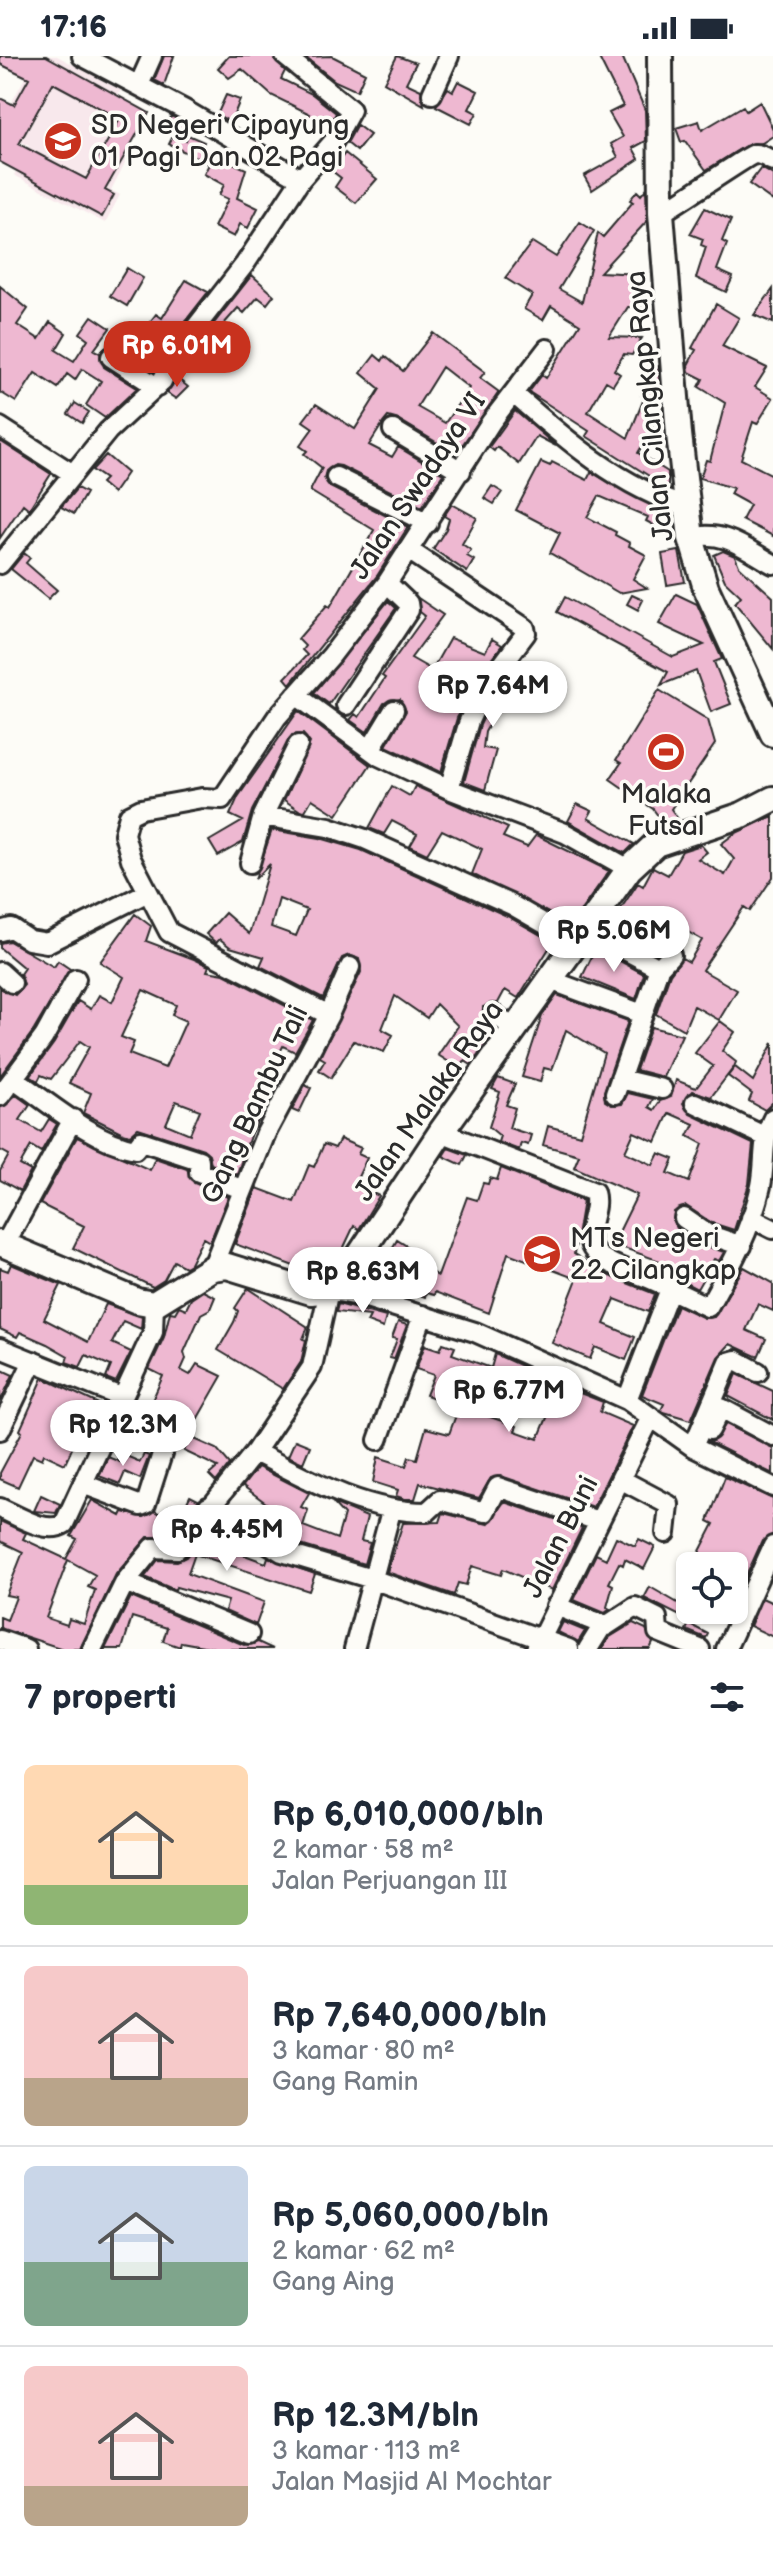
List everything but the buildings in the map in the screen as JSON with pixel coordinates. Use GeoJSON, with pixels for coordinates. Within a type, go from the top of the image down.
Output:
{"type":"FeatureCollection","features":[{"type":"Feature","properties":{"kind":"street"},"geometry":{"type":"LineString","coordinates":[[82,56],[139,85],[301,179]]}},
{"type":"Feature","properties":{"kind":"street"},"geometry":{"type":"LineString","coordinates":[[139,85],[152,56]]}},
{"type":"Feature","properties":{"kind":"street"},"geometry":{"type":"LineString","coordinates":[[432,94],[449,56]]}},
{"type":"Feature","properties":{"kind":"street","name":"Jalan Cilangkap Raya"},"geometry":{"type":"LineString","coordinates":[[660,56],[661,213],[691,538],[706,588],[773,734]]}},
{"type":"Feature","properties":{"kind":"street"},"geometry":{"type":"LineString","coordinates":[[0,564],[108,431],[157,387],[175,354],[245,264],[301,179],[334,141],[351,110],[291,58]]}},
{"type":"Feature","properties":{"kind":"street"},"geometry":{"type":"LineString","coordinates":[[661,213],[696,194],[747,156],[760,155],[773,161]]}},
{"type":"Feature","properties":{"kind":"street"},"geometry":{"type":"LineString","coordinates":[[515,395],[547,349]]}},
{"type":"Feature","properties":{"kind":"street"},"geometry":{"type":"LineString","coordinates":[[111,357],[157,387]]}},
{"type":"Feature","properties":{"kind":"street","name":"Jalan Swadaya VI"},"geometry":{"type":"LineString","coordinates":[[146,893],[124,834],[129,815],[141,809],[202,798],[222,799],[277,717],[387,583],[491,422],[515,395],[557,432],[633,485],[687,507]]}},
{"type":"Feature","properties":{"kind":"street"},"geometry":{"type":"LineString","coordinates":[[0,427],[73,474]]}},
{"type":"Feature","properties":{"kind":"street"},"geometry":{"type":"LineString","coordinates":[[393,430],[461,471]]}},
{"type":"Feature","properties":{"kind":"street"},"geometry":{"type":"LineString","coordinates":[[336,477],[428,523]]}},
{"type":"Feature","properties":{"kind":"street"},"geometry":{"type":"LineString","coordinates":[[691,538],[706,534],[721,536],[773,564]]}},
{"type":"Feature","properties":{"kind":"street"},"geometry":{"type":"LineString","coordinates":[[410,551],[525,628],[526,633],[484,689],[469,721],[449,789]]}},
{"type":"Feature","properties":{"kind":"street"},"geometry":{"type":"LineString","coordinates":[[346,705],[409,610],[408,603],[387,583]]}},
{"type":"Feature","properties":{"kind":"street"},"geometry":{"type":"LineString","coordinates":[[296,695],[379,756],[449,789],[565,833],[629,869]]}},
{"type":"Feature","properties":{"kind":"street"},"geometry":{"type":"LineString","coordinates":[[371,748],[394,710]]}},
{"type":"Feature","properties":{"kind":"street"},"geometry":{"type":"LineString","coordinates":[[250,863],[263,816],[298,745]]}},
{"type":"Feature","properties":{"kind":"street","name":"Jalan Malaka Raya"},"geometry":{"type":"LineString","coordinates":[[329,1290],[347,1274],[441,1132],[629,869],[656,844],[742,815],[773,799]]}},
{"type":"Feature","properties":{"kind":"street"},"geometry":{"type":"LineString","coordinates":[[263,816],[329,827],[365,839],[582,936],[665,961],[642,1014],[618,1087],[662,1089]]}},
{"type":"Feature","properties":{"kind":"street"},"geometry":{"type":"LineString","coordinates":[[2,926],[29,940],[47,943],[146,893],[169,932],[329,1015]]}},
{"type":"Feature","properties":{"kind":"street","name":"Gang Bambu Tali"},"geometry":{"type":"LineString","coordinates":[[212,1268],[241,1189],[286,1089],[329,1015],[350,967]]}},
{"type":"Feature","properties":{"kind":"street"},"geometry":{"type":"LineString","coordinates":[[0,1096],[44,1037],[76,979]]}},
{"type":"Feature","properties":{"kind":"street"},"geometry":{"type":"LineString","coordinates":[[550,980],[642,1014]]}},
{"type":"Feature","properties":{"kind":"street"},"geometry":{"type":"LineString","coordinates":[[493,1014],[516,1029]]}},
{"type":"Feature","properties":{"kind":"street"},"geometry":{"type":"LineString","coordinates":[[14,1079],[73,1119],[130,1148],[135,1149],[143,1141],[199,1160],[199,1172],[241,1189]]}},
{"type":"Feature","properties":{"kind":"street"},"geometry":{"type":"LineString","coordinates":[[695,1103],[764,1136]]}},
{"type":"Feature","properties":{"kind":"street"},"geometry":{"type":"LineString","coordinates":[[441,1132],[594,1192],[596,1209],[589,1239],[593,1251],[611,1263],[708,1307],[742,1246],[761,1184],[764,1136],[773,1118]]}},
{"type":"Feature","properties":{"kind":"street"},"geometry":{"type":"LineString","coordinates":[[73,1119],[2,1244],[137,1301],[154,1304],[212,1268],[227,1266],[311,1292],[329,1290],[423,1315],[475,1332],[627,1400],[650,1419],[696,1448],[773,1487]]}},
{"type":"Feature","properties":{"kind":"street"},"geometry":{"type":"LineString","coordinates":[[684,1218],[707,1234],[742,1246]]}},
{"type":"Feature","properties":{"kind":"street"},"geometry":{"type":"LineString","coordinates":[[751,1218],[773,1229]]}},
{"type":"Feature","properties":{"kind":"street"},"geometry":{"type":"LineString","coordinates":[[627,1400],[670,1289]]}},
{"type":"Feature","properties":{"kind":"street"},"geometry":{"type":"LineString","coordinates":[[92,1649],[125,1582],[153,1548],[177,1549],[255,1452],[312,1367],[329,1290]]}},
{"type":"Feature","properties":{"kind":"street"},"geometry":{"type":"LineString","coordinates":[[0,1508],[45,1527],[58,1528],[64,1524],[153,1332],[154,1304]]}},
{"type":"Feature","properties":{"kind":"street"},"geometry":{"type":"LineString","coordinates":[[378,1440],[423,1315]]}},
{"type":"Feature","properties":{"kind":"street"},"geometry":{"type":"LineString","coordinates":[[0,1348],[119,1401],[169,1432],[146,1504],[141,1506],[83,1484]]}},
{"type":"Feature","properties":{"kind":"street"},"geometry":{"type":"LineString","coordinates":[[696,1448],[729,1362],[736,1360],[758,1372]]}},
{"type":"Feature","properties":{"kind":"street"},"geometry":{"type":"LineString","coordinates":[[0,1430],[33,1361]]}},
{"type":"Feature","properties":{"kind":"street"},"geometry":{"type":"LineString","coordinates":[[696,1448],[721,1408],[773,1436]]}},
{"type":"Feature","properties":{"kind":"street","name":"Jalan Buni"},"geometry":{"type":"LineString","coordinates":[[539,1644],[650,1419]]}},
{"type":"Feature","properties":{"kind":"street"},"geometry":{"type":"LineString","coordinates":[[255,1452],[321,1486],[391,1511],[427,1512],[440,1500],[485,1512],[498,1487],[598,1521]]}},
{"type":"Feature","properties":{"kind":"street"},"geometry":{"type":"LineString","coordinates":[[622,1480],[669,1505],[666,1533]]}},
{"type":"Feature","properties":{"kind":"street"},"geometry":{"type":"LineString","coordinates":[[208,1507],[282,1552],[372,1579],[539,1644],[569,1649]]}},
{"type":"Feature","properties":{"kind":"street"},"geometry":{"type":"LineString","coordinates":[[354,1649],[391,1511]]}},
{"type":"Feature","properties":{"kind":"street"},"geometry":{"type":"LineString","coordinates":[[726,1649],[773,1546]]}},
{"type":"Feature","properties":{"kind":"street"},"geometry":{"type":"LineString","coordinates":[[125,1582],[249,1634]]}},
{"type":"Feature","properties":{"kind":"street"},"geometry":{"type":"LineString","coordinates":[[556,1606],[603,1625]]}},
{"type":"Feature","properties":{"kind":"street"},"geometry":{"type":"LineString","coordinates":[[588,1649],[603,1625],[635,1607],[657,1618],[658,1632],[700,1649]]}},
{"type":"Feature","properties":{"kind":"street"},"geometry":{"type":"LineString","coordinates":[[0,1640],[26,1649]]}},
{"type":"Feature","properties":{"kind":"shaded area","name":"SD Negeri Cipayung 01 Pagi Dan 02 Pagi"},"geometry":{"type":"Polygon","coordinates":[[[30,56],[57,56],[121,90],[97,135],[130,153],[111,190],[120,195],[105,223],[14,175],[29,146],[0,131],[0,124],[29,70],[30,56]]]}},
{"type":"Feature","properties":{"kind":"place","name":"SD Negeri Cipayung 01 Pagi Dan 02 Pagi"},"geometry":{"type":"Point","coordinates":[63,141]}},
{"type":"Feature","properties":{"kind":"place","name":"Malaka Futsal"},"geometry":{"type":"Point","coordinates":[666,752]}},
{"type":"Feature","properties":{"kind":"place","name":"MTs Negeri 22 Cilangkap"},"geometry":{"type":"Point","coordinates":[542,1254]}}]}
